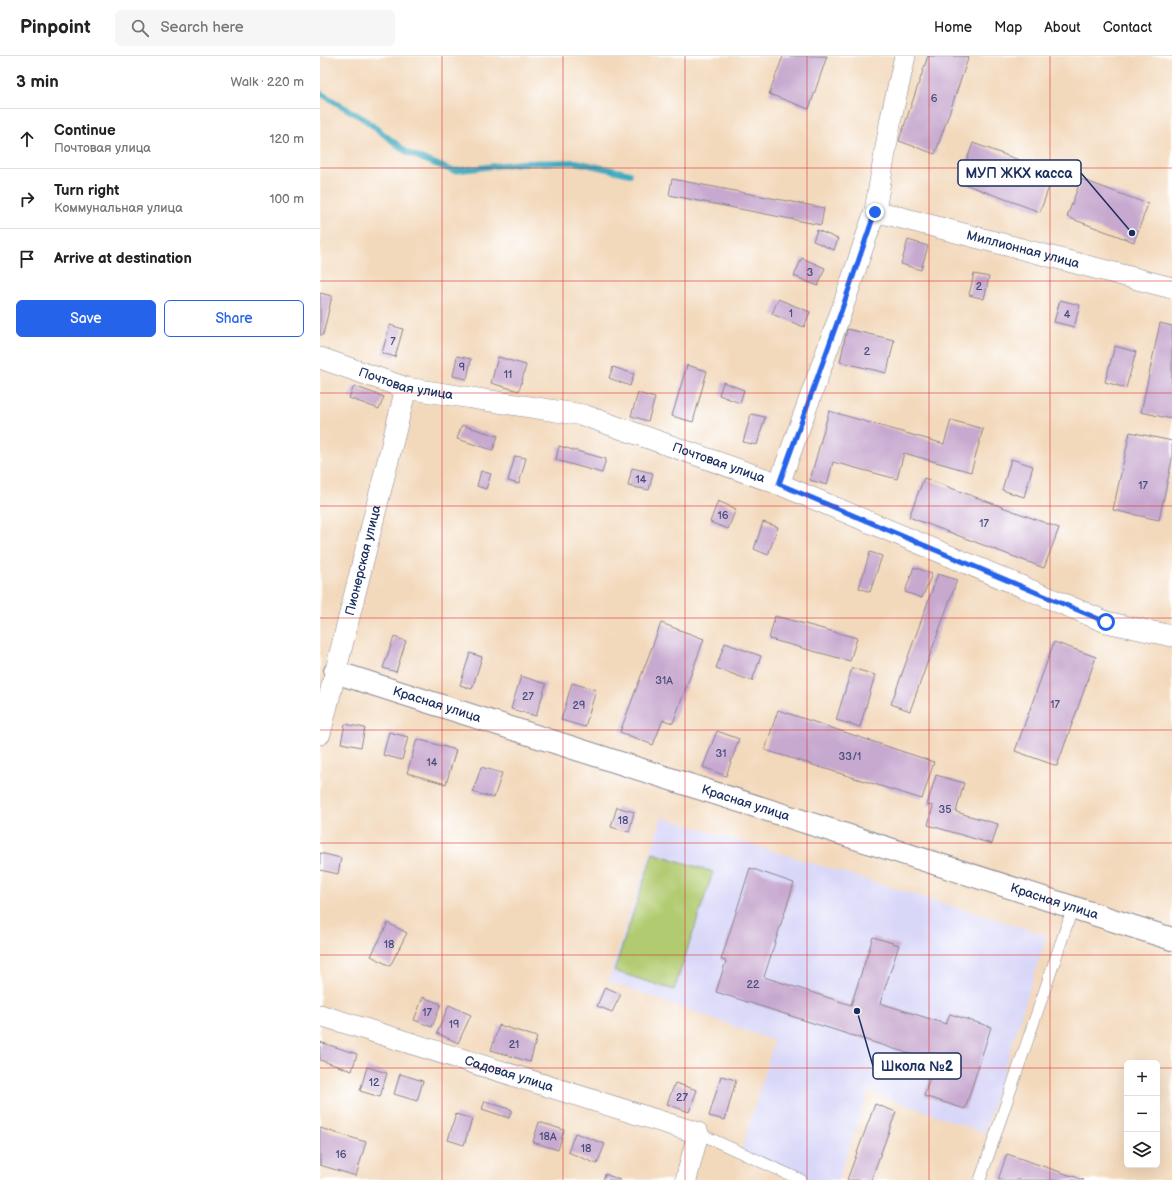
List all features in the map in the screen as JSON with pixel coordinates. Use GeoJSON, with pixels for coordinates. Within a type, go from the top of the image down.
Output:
{"type":"FeatureCollection","features":[{"type":"Feature","properties":{"kind":"street"},"geometry":{"type":"LineString","coordinates":[[779,484],[875,212],[891,118],[905,56]]}},
{"type":"Feature","properties":{"kind":"street","name":"Миллионная улица"},"geometry":{"type":"LineString","coordinates":[[875,212],[1172,288]]}},
{"type":"Feature","properties":{"kind":"street","name":"Почтовая улица"},"geometry":{"type":"LineString","coordinates":[[320,358],[406,388],[583,416],[779,484],[1106,622],[1172,636]]}},
{"type":"Feature","properties":{"kind":"street","name":"Пионерская улица"},"geometry":{"type":"LineString","coordinates":[[320,734],[327,669],[406,388]]}},
{"type":"Feature","properties":{"kind":"street","name":"Красная улица"},"geometry":{"type":"LineString","coordinates":[[327,669],[1073,907],[1172,937]]}},
{"type":"Feature","properties":{"kind":"street","name":"Садовая улица"},"geometry":{"type":"LineString","coordinates":[[320,1015],[698,1133]]}},
{"type":"Feature","properties":{"kind":"street"},"geometry":{"type":"LineString","coordinates":[[686,1180],[698,1133]]}},
{"type":"Feature","properties":{"kind":"lane"},"geometry":{"type":"LineString","coordinates":[[980,1180],[1073,907]]}},
{"type":"Feature","properties":{"kind":"lane"},"geometry":{"type":"LineString","coordinates":[[698,1133],[801,1180]]}},
{"type":"Feature","properties":{"kind":"shaded area"},"geometry":{"type":"Polygon","coordinates":[[[662,817],[1047,935],[984,1133],[869,1091],[838,1180],[808,1180],[741,1151],[774,1041],[608,981],[662,817]]]}},
{"type":"Feature","properties":{"kind":"green space"},"geometry":{"type":"Polygon","coordinates":[[[653,853],[713,872],[674,990],[614,971],[653,853]]]}},
{"type":"Feature","properties":{"kind":"building"},"geometry":{"type":"Polygon","coordinates":[[[783,56],[827,56],[809,109],[769,94],[783,56]]]}},
{"type":"Feature","properties":{"kind":"building"},"geometry":{"type":"Polygon","coordinates":[[[928,56],[969,56],[935,154],[899,141],[928,56]]]}},
{"type":"Feature","properties":{"kind":"building"},"geometry":{"type":"Polygon","coordinates":[[[973,143],[1054,173],[1040,212],[959,182],[973,143]]]}},
{"type":"Feature","properties":{"kind":"building"},"geometry":{"type":"Polygon","coordinates":[[[672,179],[824,208],[821,225],[669,195],[672,179]]]}},
{"type":"Feature","properties":{"kind":"building"},"geometry":{"type":"Polygon","coordinates":[[[1081,179],[1148,204],[1134,242],[1067,217],[1081,179]]]}},
{"type":"Feature","properties":{"kind":"building"},"geometry":{"type":"Polygon","coordinates":[[[817,230],[838,239],[834,250],[813,241],[817,230]]]}},
{"type":"Feature","properties":{"kind":"building"},"geometry":{"type":"Polygon","coordinates":[[[908,240],[928,246],[921,270],[901,264],[908,240]]]}},
{"type":"Feature","properties":{"kind":"building"},"geometry":{"type":"Polygon","coordinates":[[[802,258],[825,268],[818,286],[794,276],[802,258]]]}},
{"type":"Feature","properties":{"kind":"building"},"geometry":{"type":"Polygon","coordinates":[[[974,274],[989,277],[984,299],[969,295],[974,274]]]}},
{"type":"Feature","properties":{"kind":"building"},"geometry":{"type":"Polygon","coordinates":[[[320,293],[332,296],[323,335],[320,335],[320,293]]]}},
{"type":"Feature","properties":{"kind":"building"},"geometry":{"type":"Polygon","coordinates":[[[778,299],[810,312],[804,327],[772,314],[778,299]]]}},
{"type":"Feature","properties":{"kind":"building"},"geometry":{"type":"Polygon","coordinates":[[[1060,300],[1080,305],[1074,327],[1054,322],[1060,300]]]}},
{"type":"Feature","properties":{"kind":"building"},"geometry":{"type":"Polygon","coordinates":[[[1160,323],[1172,326],[1172,419],[1141,412],[1160,323]]]}},
{"type":"Feature","properties":{"kind":"building"},"geometry":{"type":"Polygon","coordinates":[[[390,325],[403,329],[395,357],[382,353],[390,325]]]}},
{"type":"Feature","properties":{"kind":"building"},"geometry":{"type":"Polygon","coordinates":[[[847,329],[894,340],[887,373],[840,362],[847,329]]]}},
{"type":"Feature","properties":{"kind":"building"},"geometry":{"type":"Polygon","coordinates":[[[1115,346],[1136,352],[1126,388],[1105,382],[1115,346]]]}},
{"type":"Feature","properties":{"kind":"building"},"geometry":{"type":"Polygon","coordinates":[[[457,356],[471,359],[467,379],[453,376],[457,356]]]}},
{"type":"Feature","properties":{"kind":"building"},"geometry":{"type":"Polygon","coordinates":[[[498,357],[526,365],[519,391],[491,383],[498,357]]]}},
{"type":"Feature","properties":{"kind":"building"},"geometry":{"type":"Polygon","coordinates":[[[687,365],[707,371],[693,422],[672,416],[687,365]]]}},
{"type":"Feature","properties":{"kind":"building"},"geometry":{"type":"Polygon","coordinates":[[[613,367],[634,374],[630,386],[609,378],[613,367]]]}},
{"type":"Feature","properties":{"kind":"building"},"geometry":{"type":"Polygon","coordinates":[[[723,382],[744,390],[740,403],[719,395],[723,382]]]}},
{"type":"Feature","properties":{"kind":"building"},"geometry":{"type":"Polygon","coordinates":[[[354,386],[384,397],[379,409],[349,398],[354,386]]]}},
{"type":"Feature","properties":{"kind":"building"},"geometry":{"type":"Polygon","coordinates":[[[638,393],[655,398],[648,421],[631,416],[638,393]]]}},
{"type":"Feature","properties":{"kind":"building"},"geometry":{"type":"Polygon","coordinates":[[[829,411],[944,444],[951,420],[983,429],[971,472],[904,453],[897,479],[833,462],[827,485],[810,480],[829,411]]]}},
{"type":"Feature","properties":{"kind":"building"},"geometry":{"type":"Polygon","coordinates":[[[751,414],[765,417],[757,445],[743,442],[751,414]]]}},
{"type":"Feature","properties":{"kind":"building"},"geometry":{"type":"Polygon","coordinates":[[[462,425],[498,436],[493,450],[457,439],[462,425]]]}},
{"type":"Feature","properties":{"kind":"building"},"geometry":{"type":"Polygon","coordinates":[[[1130,432],[1172,441],[1172,460],[1159,520],[1113,510],[1130,432]]]}},
{"type":"Feature","properties":{"kind":"building"},"geometry":{"type":"Polygon","coordinates":[[[559,446],[606,459],[602,473],[556,460],[559,446]]]}},
{"type":"Feature","properties":{"kind":"building"},"geometry":{"type":"Polygon","coordinates":[[[515,456],[526,458],[519,484],[508,481],[515,456]]]}},
{"type":"Feature","properties":{"kind":"building"},"geometry":{"type":"Polygon","coordinates":[[[1011,459],[1033,466],[1024,497],[1002,490],[1011,459]]]}},
{"type":"Feature","properties":{"kind":"building"},"geometry":{"type":"Polygon","coordinates":[[[632,468],[653,473],[649,490],[628,486],[632,468]]]}},
{"type":"Feature","properties":{"kind":"building"},"geometry":{"type":"Polygon","coordinates":[[[481,471],[491,474],[486,489],[477,486],[481,471]]]}},
{"type":"Feature","properties":{"kind":"building"},"geometry":{"type":"Polygon","coordinates":[[[924,478],[1059,528],[1044,568],[909,517],[924,478]]]}},
{"type":"Feature","properties":{"kind":"building"},"geometry":{"type":"Polygon","coordinates":[[[718,501],[736,509],[728,529],[710,522],[718,501]]]}},
{"type":"Feature","properties":{"kind":"building"},"geometry":{"type":"Polygon","coordinates":[[[763,522],[778,527],[768,555],[754,549],[763,522]]]}},
{"type":"Feature","properties":{"kind":"building"},"geometry":{"type":"Polygon","coordinates":[[[870,552],[882,556],[870,592],[859,588],[870,552]]]}},
{"type":"Feature","properties":{"kind":"building"},"geometry":{"type":"Polygon","coordinates":[[[914,567],[932,574],[922,598],[905,592],[914,567]]]}},
{"type":"Feature","properties":{"kind":"building"},"geometry":{"type":"Polygon","coordinates":[[[938,574],[957,580],[910,711],[891,704],[938,574]]]}},
{"type":"Feature","properties":{"kind":"building"},"geometry":{"type":"Polygon","coordinates":[[[775,616],[857,638],[850,661],[769,639],[775,616]]]}},
{"type":"Feature","properties":{"kind":"building"},"geometry":{"type":"Polygon","coordinates":[[[661,623],[704,639],[673,723],[663,720],[653,745],[620,732],[661,623]]]}},
{"type":"Feature","properties":{"kind":"building"},"geometry":{"type":"Polygon","coordinates":[[[394,637],[406,641],[396,672],[383,668],[394,637]]]}},
{"type":"Feature","properties":{"kind":"building"},"geometry":{"type":"Polygon","coordinates":[[[1054,642],[1096,657],[1057,766],[1015,751],[1054,642]]]}},
{"type":"Feature","properties":{"kind":"building"},"geometry":{"type":"Polygon","coordinates":[[[725,643],[761,656],[752,681],[716,668],[725,643]]]}},
{"type":"Feature","properties":{"kind":"building"},"geometry":{"type":"Polygon","coordinates":[[[470,653],[482,657],[472,689],[460,685],[470,653]]]}},
{"type":"Feature","properties":{"kind":"building"},"geometry":{"type":"Polygon","coordinates":[[[852,668],[875,675],[860,727],[836,720],[852,668]]]}},
{"type":"Feature","properties":{"kind":"building"},"geometry":{"type":"Polygon","coordinates":[[[521,676],[546,684],[536,716],[511,709],[521,676]]]}},
{"type":"Feature","properties":{"kind":"building"},"geometry":{"type":"Polygon","coordinates":[[[572,683],[596,690],[585,727],[561,720],[572,683]]]}},
{"type":"Feature","properties":{"kind":"building"},"geometry":{"type":"Polygon","coordinates":[[[778,710],[934,762],[922,799],[765,750],[778,710]]]}},
{"type":"Feature","properties":{"kind":"building"},"geometry":{"type":"Polygon","coordinates":[[[345,724],[365,728],[361,747],[341,743],[345,724]]]}},
{"type":"Feature","properties":{"kind":"building"},"geometry":{"type":"Polygon","coordinates":[[[717,731],[739,739],[726,776],[703,767],[717,731]]]}},
{"type":"Feature","properties":{"kind":"building"},"geometry":{"type":"Polygon","coordinates":[[[389,732],[408,737],[402,760],[383,755],[389,732]]]}},
{"type":"Feature","properties":{"kind":"building"},"geometry":{"type":"Polygon","coordinates":[[[417,739],[456,750],[446,784],[407,773],[417,739]]]}},
{"type":"Feature","properties":{"kind":"building"},"geometry":{"type":"Polygon","coordinates":[[[481,767],[502,773],[494,798],[473,792],[481,767]]]}},
{"type":"Feature","properties":{"kind":"building"},"geometry":{"type":"Polygon","coordinates":[[[936,775],[964,783],[956,812],[998,824],[992,844],[928,825],[933,806],[927,805],[936,775]]]}},
{"type":"Feature","properties":{"kind":"building"},"geometry":{"type":"Polygon","coordinates":[[[617,807],[634,812],[629,832],[611,827],[617,807]]]}},
{"type":"Feature","properties":{"kind":"building"},"geometry":{"type":"Polygon","coordinates":[[[320,853],[341,858],[338,874],[320,870],[320,853]]]}},
{"type":"Feature","properties":{"kind":"building"},"geometry":{"type":"Polygon","coordinates":[[[750,868],[794,883],[764,977],[851,1005],[873,937],[899,945],[880,1003],[946,1024],[950,1014],[991,1027],[965,1109],[924,1096],[935,1062],[716,992],[726,961],[721,960],[750,868]]]}},
{"type":"Feature","properties":{"kind":"building"},"geometry":{"type":"Polygon","coordinates":[[[388,923],[407,933],[390,966],[371,956],[388,923]]]}},
{"type":"Feature","properties":{"kind":"building"},"geometry":{"type":"Polygon","coordinates":[[[605,987],[621,994],[612,1012],[597,1006],[605,987]]]}},
{"type":"Feature","properties":{"kind":"building"},"geometry":{"type":"Polygon","coordinates":[[[423,997],[441,1004],[432,1027],[414,1020],[423,997]]]}},
{"type":"Feature","properties":{"kind":"building"},"geometry":{"type":"Polygon","coordinates":[[[449,1005],[471,1015],[458,1043],[437,1033],[449,1005]]]}},
{"type":"Feature","properties":{"kind":"building"},"geometry":{"type":"Polygon","coordinates":[[[499,1025],[537,1037],[530,1062],[491,1050],[499,1025]]]}},
{"type":"Feature","properties":{"kind":"building"},"geometry":{"type":"Polygon","coordinates":[[[320,1042],[357,1054],[352,1071],[320,1060],[320,1042]]]}},
{"type":"Feature","properties":{"kind":"building"},"geometry":{"type":"Polygon","coordinates":[[[367,1067],[387,1073],[380,1097],[360,1091],[367,1067]]]}},
{"type":"Feature","properties":{"kind":"building"},"geometry":{"type":"Polygon","coordinates":[[[400,1074],[423,1081],[417,1101],[394,1094],[400,1074]]]}},
{"type":"Feature","properties":{"kind":"building"},"geometry":{"type":"Polygon","coordinates":[[[721,1076],[736,1080],[725,1120],[709,1116],[721,1076]]]}},
{"type":"Feature","properties":{"kind":"building"},"geometry":{"type":"Polygon","coordinates":[[[675,1083],[697,1090],[689,1112],[667,1104],[675,1083]]]}},
{"type":"Feature","properties":{"kind":"building"},"geometry":{"type":"Polygon","coordinates":[[[485,1101],[512,1110],[509,1118],[482,1109],[485,1101]]]}},
{"type":"Feature","properties":{"kind":"building"},"geometry":{"type":"Polygon","coordinates":[[[875,1104],[896,1112],[871,1180],[847,1180],[875,1104]]]}},
{"type":"Feature","properties":{"kind":"building"},"geometry":{"type":"Polygon","coordinates":[[[456,1114],[472,1119],[464,1145],[448,1140],[456,1114]]]}},
{"type":"Feature","properties":{"kind":"building"},"geometry":{"type":"Polygon","coordinates":[[[539,1122],[564,1130],[558,1150],[533,1142],[539,1122]]]}},
{"type":"Feature","properties":{"kind":"building"},"geometry":{"type":"Polygon","coordinates":[[[320,1128],[366,1142],[356,1176],[320,1165],[320,1128]]]}},
{"type":"Feature","properties":{"kind":"building"},"geometry":{"type":"Polygon","coordinates":[[[575,1133],[605,1144],[597,1164],[568,1152],[575,1133]]]}},
{"type":"Feature","properties":{"kind":"building"},"geometry":{"type":"Polygon","coordinates":[[[1007,1154],[1084,1180],[998,1180],[1007,1154]]]}},
{"type":"Feature","properties":{"kind":"building"},"geometry":{"type":"Polygon","coordinates":[[[605,1174],[620,1180],[603,1180],[605,1174]]]}},
{"type":"Feature","properties":{"kind":"waterway"},"geometry":{"type":"LineString","coordinates":[[320,93],[364,119],[408,153],[453,171],[521,163],[576,162],[630,174]]}},
{"type":"Feature","properties":{"kind":"place","name":"МУП ЖКХ касса"},"geometry":{"type":"Point","coordinates":[1132,233]}},
{"type":"Feature","properties":{"kind":"place","name":"Школа №2"},"geometry":{"type":"Point","coordinates":[857,1011]}},
{"type":"Feature","properties":{"kind":"route"},"geometry":{"type":"LineString","coordinates":[[875,212],[779,484],[1106,622]]}}]}
